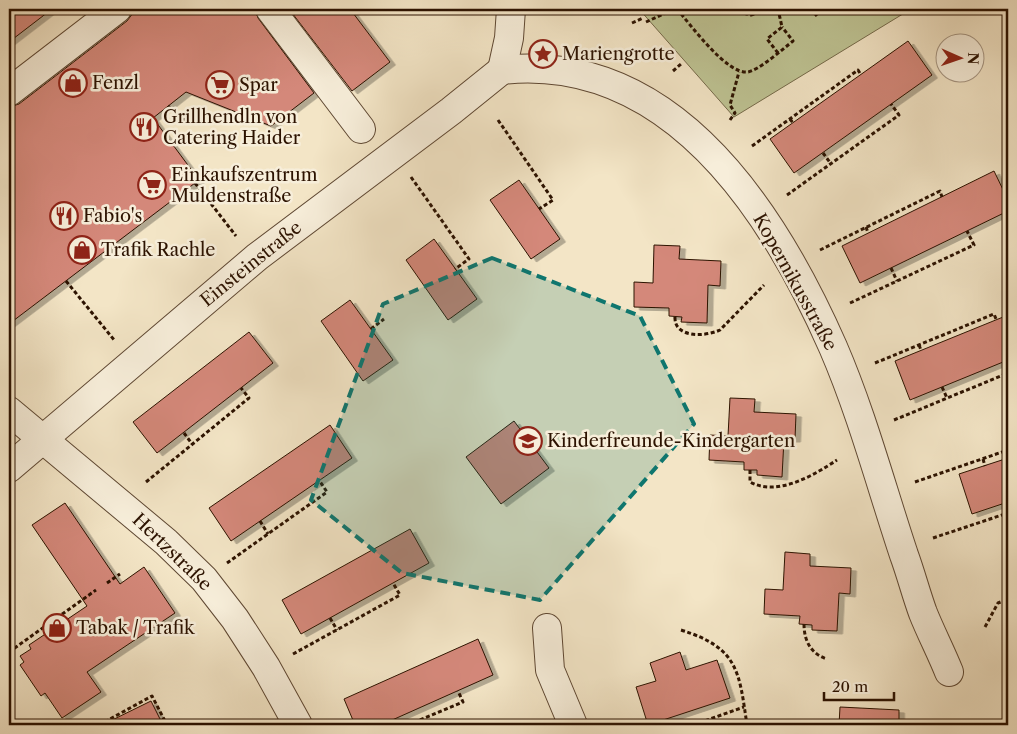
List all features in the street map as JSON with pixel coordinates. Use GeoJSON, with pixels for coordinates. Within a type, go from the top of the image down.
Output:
{"type":"FeatureCollection","features":[{"type":"Feature","properties":{"kind":"street"},"geometry":{"type":"LineString","coordinates":[[9,92],[118,9]]}},
{"type":"Feature","properties":{"kind":"street"},"geometry":{"type":"LineString","coordinates":[[270,9],[361,129]]}},
{"type":"Feature","properties":{"kind":"street"},"geometry":{"type":"LineString","coordinates":[[502,70],[509,38],[511,9]]}},
{"type":"Feature","properties":{"kind":"street","name":"Kopernikusstraße"},"geometry":{"type":"LineString","coordinates":[[502,70],[532,68],[582,75],[632,93],[650,103],[691,132],[732,176],[783,252],[833,348],[923,613],[949,672]]}},
{"type":"Feature","properties":{"kind":"street","name":"Einsteinstraße"},"geometry":{"type":"LineString","coordinates":[[9,468],[257,257],[451,112],[502,70]]}},
{"type":"Feature","properties":{"kind":"street","name":"Hertzstraße"},"geometry":{"type":"LineString","coordinates":[[9,411],[166,542],[204,579],[235,619],[266,667],[298,725]]}},
{"type":"Feature","properties":{"kind":"street"},"geometry":{"type":"LineString","coordinates":[[547,628],[550,670],[573,725]]}},
{"type":"Feature","properties":{"kind":"path"},"geometry":{"type":"LineString","coordinates":[[646,22],[675,9],[724,62],[739,72],[750,72],[793,41],[782,27],[778,9]]}},
{"type":"Feature","properties":{"kind":"path"},"geometry":{"type":"LineString","coordinates":[[726,9],[751,15],[771,9]]}},
{"type":"Feature","properties":{"kind":"path"},"geometry":{"type":"LineString","coordinates":[[812,9],[818,16]]}},
{"type":"Feature","properties":{"kind":"path"},"geometry":{"type":"LineString","coordinates":[[632,23],[643,18]]}},
{"type":"Feature","properties":{"kind":"path"},"geometry":{"type":"LineString","coordinates":[[778,53],[767,39],[782,27]]}},
{"type":"Feature","properties":{"kind":"path"},"geometry":{"type":"LineString","coordinates":[[674,70],[682,64]]}},
{"type":"Feature","properties":{"kind":"path"},"geometry":{"type":"LineString","coordinates":[[752,146],[858,70],[861,75]]}},
{"type":"Feature","properties":{"kind":"path"},"geometry":{"type":"LineString","coordinates":[[730,120],[735,113],[730,105],[739,72]]}},
{"type":"Feature","properties":{"kind":"path"},"geometry":{"type":"LineString","coordinates":[[787,195],[899,115],[891,104]]}},
{"type":"Feature","properties":{"kind":"path"},"geometry":{"type":"LineString","coordinates":[[168,106],[186,121]]}},
{"type":"Feature","properties":{"kind":"path"},"geometry":{"type":"LineString","coordinates":[[790,119],[793,123]]}},
{"type":"Feature","properties":{"kind":"path"},"geometry":{"type":"LineString","coordinates":[[498,120],[553,200],[539,209]]}},
{"type":"Feature","properties":{"kind":"path"},"geometry":{"type":"LineString","coordinates":[[823,153],[831,164]]}},
{"type":"Feature","properties":{"kind":"path"},"geometry":{"type":"LineString","coordinates":[[411,177],[469,259],[455,269]]}},
{"type":"Feature","properties":{"kind":"path"},"geometry":{"type":"LineString","coordinates":[[195,183],[236,236]]}},
{"type":"Feature","properties":{"kind":"path"},"geometry":{"type":"LineString","coordinates":[[820,250],[940,191],[942,197]]}},
{"type":"Feature","properties":{"kind":"path"},"geometry":{"type":"LineString","coordinates":[[866,228],[868,233]]}},
{"type":"Feature","properties":{"kind":"path"},"geometry":{"type":"LineString","coordinates":[[850,304],[974,245],[968,230]]}},
{"type":"Feature","properties":{"kind":"path"},"geometry":{"type":"LineString","coordinates":[[891,268],[897,281]]}},
{"type":"Feature","properties":{"kind":"path"},"geometry":{"type":"LineString","coordinates":[[66,281],[116,341]]}},
{"type":"Feature","properties":{"kind":"path"},"geometry":{"type":"LineString","coordinates":[[675,317],[675,325],[678,330],[711,334],[720,330],[764,285]]}},
{"type":"Feature","properties":{"kind":"path"},"geometry":{"type":"LineString","coordinates":[[875,363],[994,314],[996,319]]}},
{"type":"Feature","properties":{"kind":"path"},"geometry":{"type":"LineString","coordinates":[[371,329],[384,319]]}},
{"type":"Feature","properties":{"kind":"path"},"geometry":{"type":"LineString","coordinates":[[919,345],[921,350]]}},
{"type":"Feature","properties":{"kind":"path"},"geometry":{"type":"LineString","coordinates":[[894,420],[1008,373]]}},
{"type":"Feature","properties":{"kind":"path"},"geometry":{"type":"LineString","coordinates":[[942,387],[947,398]]}},
{"type":"Feature","properties":{"kind":"path"},"geometry":{"type":"LineString","coordinates":[[146,482],[249,398],[241,388]]}},
{"type":"Feature","properties":{"kind":"path"},"geometry":{"type":"LineString","coordinates":[[184,433],[192,444]]}},
{"type":"Feature","properties":{"kind":"path"},"geometry":{"type":"LineString","coordinates":[[915,482],[1008,450]]}},
{"type":"Feature","properties":{"kind":"path"},"geometry":{"type":"LineString","coordinates":[[983,459],[985,466]]}},
{"type":"Feature","properties":{"kind":"path"},"geometry":{"type":"LineString","coordinates":[[750,470],[750,482],[756,485],[789,484],[809,478],[838,460]]}},
{"type":"Feature","properties":{"kind":"path"},"geometry":{"type":"LineString","coordinates":[[227,563],[327,492],[320,480]]}},
{"type":"Feature","properties":{"kind":"path"},"geometry":{"type":"LineString","coordinates":[[933,538],[1008,513],[1004,503]]}},
{"type":"Feature","properties":{"kind":"path"},"geometry":{"type":"LineString","coordinates":[[260,521],[268,534]]}},
{"type":"Feature","properties":{"kind":"path"},"geometry":{"type":"LineString","coordinates":[[107,583],[120,574]]}},
{"type":"Feature","properties":{"kind":"path"},"geometry":{"type":"LineString","coordinates":[[292,654],[400,595],[394,583]]}},
{"type":"Feature","properties":{"kind":"path"},"geometry":{"type":"LineString","coordinates":[[9,652],[96,590]]}},
{"type":"Feature","properties":{"kind":"path"},"geometry":{"type":"LineString","coordinates":[[985,627],[998,603],[1008,599]]}},
{"type":"Feature","properties":{"kind":"path"},"geometry":{"type":"LineString","coordinates":[[330,618],[337,630]]}},
{"type":"Feature","properties":{"kind":"path"},"geometry":{"type":"LineString","coordinates":[[804,624],[805,639],[810,648],[817,656],[827,659]]}},
{"type":"Feature","properties":{"kind":"path"},"geometry":{"type":"LineString","coordinates":[[681,630],[705,637],[732,661],[741,682],[747,725]]}},
{"type":"Feature","properties":{"kind":"path"},"geometry":{"type":"LineString","coordinates":[[1002,664],[1008,662]]}},
{"type":"Feature","properties":{"kind":"path"},"geometry":{"type":"LineString","coordinates":[[408,725],[463,702],[458,690]]}},
{"type":"Feature","properties":{"kind":"path"},"geometry":{"type":"LineString","coordinates":[[99,725],[152,696],[167,725]]}},
{"type":"Feature","properties":{"kind":"path"},"geometry":{"type":"LineString","coordinates":[[693,725],[744,707]]}},
{"type":"Feature","properties":{"kind":"path"},"geometry":{"type":"LineString","coordinates":[[391,721],[392,725]]}},
{"type":"Feature","properties":{"kind":"highlighted area"},"geometry":{"type":"Polygon","coordinates":[[[492,258],[640,316],[694,424],[540,600],[402,573],[311,500],[383,304],[492,258]]]}},
{"type":"Feature","properties":{"kind":"green space"},"geometry":{"type":"Polygon","coordinates":[[[639,9],[911,9],[734,117],[639,9]]]}},
{"type":"Feature","properties":{"kind":"building"},"geometry":{"type":"Polygon","coordinates":[[[9,9],[52,9],[9,42],[9,9]]]}},
{"type":"Feature","properties":{"kind":"building"},"geometry":{"type":"Polygon","coordinates":[[[136,9],[255,9],[258,18],[314,93],[271,126],[186,92],[153,118],[199,180],[9,324],[9,107],[19,104],[127,21],[136,9]]]}},
{"type":"Feature","properties":{"kind":"building"},"geometry":{"type":"Polygon","coordinates":[[[289,9],[350,9],[390,62],[352,91],[289,9]]]}},
{"type":"Feature","properties":{"kind":"building"},"geometry":{"type":"Polygon","coordinates":[[[908,41],[932,75],[794,173],[770,139],[908,41]]]}},
{"type":"Feature","properties":{"kind":"building"},"geometry":{"type":"Polygon","coordinates":[[[994,171],[1008,200],[1008,211],[860,283],[842,246],[994,171]]]}},
{"type":"Feature","properties":{"kind":"building"},"geometry":{"type":"Polygon","coordinates":[[[519,180],[560,239],[531,259],[490,200],[519,180]]]}},
{"type":"Feature","properties":{"kind":"building"},"geometry":{"type":"Polygon","coordinates":[[[434,239],[477,299],[448,320],[406,260],[434,239]]]}},
{"type":"Feature","properties":{"kind":"building"},"geometry":{"type":"Polygon","coordinates":[[[654,245],[680,246],[679,259],[721,261],[720,286],[708,285],[707,323],[681,322],[682,317],[669,316],[669,308],[634,307],[634,282],[653,283],[654,245]]]}},
{"type":"Feature","properties":{"kind":"building"},"geometry":{"type":"Polygon","coordinates":[[[350,300],[393,360],[363,381],[321,321],[350,300]]]}},
{"type":"Feature","properties":{"kind":"building"},"geometry":{"type":"Polygon","coordinates":[[[1008,315],[1008,360],[910,400],[895,361],[1008,315]]]}},
{"type":"Feature","properties":{"kind":"building"},"geometry":{"type":"Polygon","coordinates":[[[249,332],[273,363],[157,453],[133,422],[249,332]]]}},
{"type":"Feature","properties":{"kind":"building"},"geometry":{"type":"Polygon","coordinates":[[[730,398],[755,399],[754,412],[796,414],[795,439],[784,439],[782,477],[757,475],[757,470],[744,470],[744,462],[709,460],[710,435],[728,436],[730,398]]]}},
{"type":"Feature","properties":{"kind":"building"},"geometry":{"type":"Polygon","coordinates":[[[514,421],[549,468],[501,504],[466,457],[514,421]]]}},
{"type":"Feature","properties":{"kind":"building"},"geometry":{"type":"Polygon","coordinates":[[[330,425],[352,458],[231,541],[209,508],[330,425]]]}},
{"type":"Feature","properties":{"kind":"building"},"geometry":{"type":"Polygon","coordinates":[[[1008,458],[1008,502],[972,514],[959,474],[1008,458]]]}},
{"type":"Feature","properties":{"kind":"building"},"geometry":{"type":"Polygon","coordinates":[[[65,503],[120,584],[144,567],[175,613],[87,672],[101,692],[62,718],[45,693],[41,696],[20,665],[24,662],[20,656],[31,649],[29,645],[87,606],[32,525],[65,503]]]}},
{"type":"Feature","properties":{"kind":"building"},"geometry":{"type":"Polygon","coordinates":[[[410,529],[429,563],[301,634],[282,600],[410,529]]]}},
{"type":"Feature","properties":{"kind":"building"},"geometry":{"type":"Polygon","coordinates":[[[785,552],[810,554],[810,566],[851,568],[850,594],[839,593],[837,631],[812,630],[812,625],[799,624],[800,616],[764,614],[765,589],[783,590],[785,552]]]}},
{"type":"Feature","properties":{"kind":"building"},"geometry":{"type":"Polygon","coordinates":[[[478,639],[493,675],[381,725],[355,725],[344,699],[478,639]]]}},
{"type":"Feature","properties":{"kind":"building"},"geometry":{"type":"Polygon","coordinates":[[[680,652],[686,670],[717,660],[730,698],[648,725],[636,687],[656,681],[650,663],[680,652]]]}},
{"type":"Feature","properties":{"kind":"building"},"geometry":{"type":"Polygon","coordinates":[[[151,701],[163,725],[102,725],[151,701]]]}},
{"type":"Feature","properties":{"kind":"building"},"geometry":{"type":"Polygon","coordinates":[[[840,707],[899,710],[899,725],[839,725],[840,707]]]}},
{"type":"Feature","properties":{"kind":"place","name":"Mariengrotte"},"geometry":{"type":"Point","coordinates":[543,54]}},
{"type":"Feature","properties":{"kind":"place","name":"Fenzl"},"geometry":{"type":"Point","coordinates":[73,83]}},
{"type":"Feature","properties":{"kind":"place","name":"Spar"},"geometry":{"type":"Point","coordinates":[220,85]}},
{"type":"Feature","properties":{"kind":"place","name":"Grillhendln von Catering Haider"},"geometry":{"type":"Point","coordinates":[144,127]}},
{"type":"Feature","properties":{"kind":"place","name":"Einkaufszentrum Muldenstraße"},"geometry":{"type":"Point","coordinates":[152,185]}},
{"type":"Feature","properties":{"kind":"place","name":"Fabio's"},"geometry":{"type":"Point","coordinates":[64,216]}},
{"type":"Feature","properties":{"kind":"place","name":"Trafik Rachle"},"geometry":{"type":"Point","coordinates":[82,250]}},
{"type":"Feature","properties":{"kind":"place","name":"Kinderfreunde-Kindergarten"},"geometry":{"type":"Point","coordinates":[528,441]}},
{"type":"Feature","properties":{"kind":"place","name":"Tabak / Trafik"},"geometry":{"type":"Point","coordinates":[57,628]}}]}
